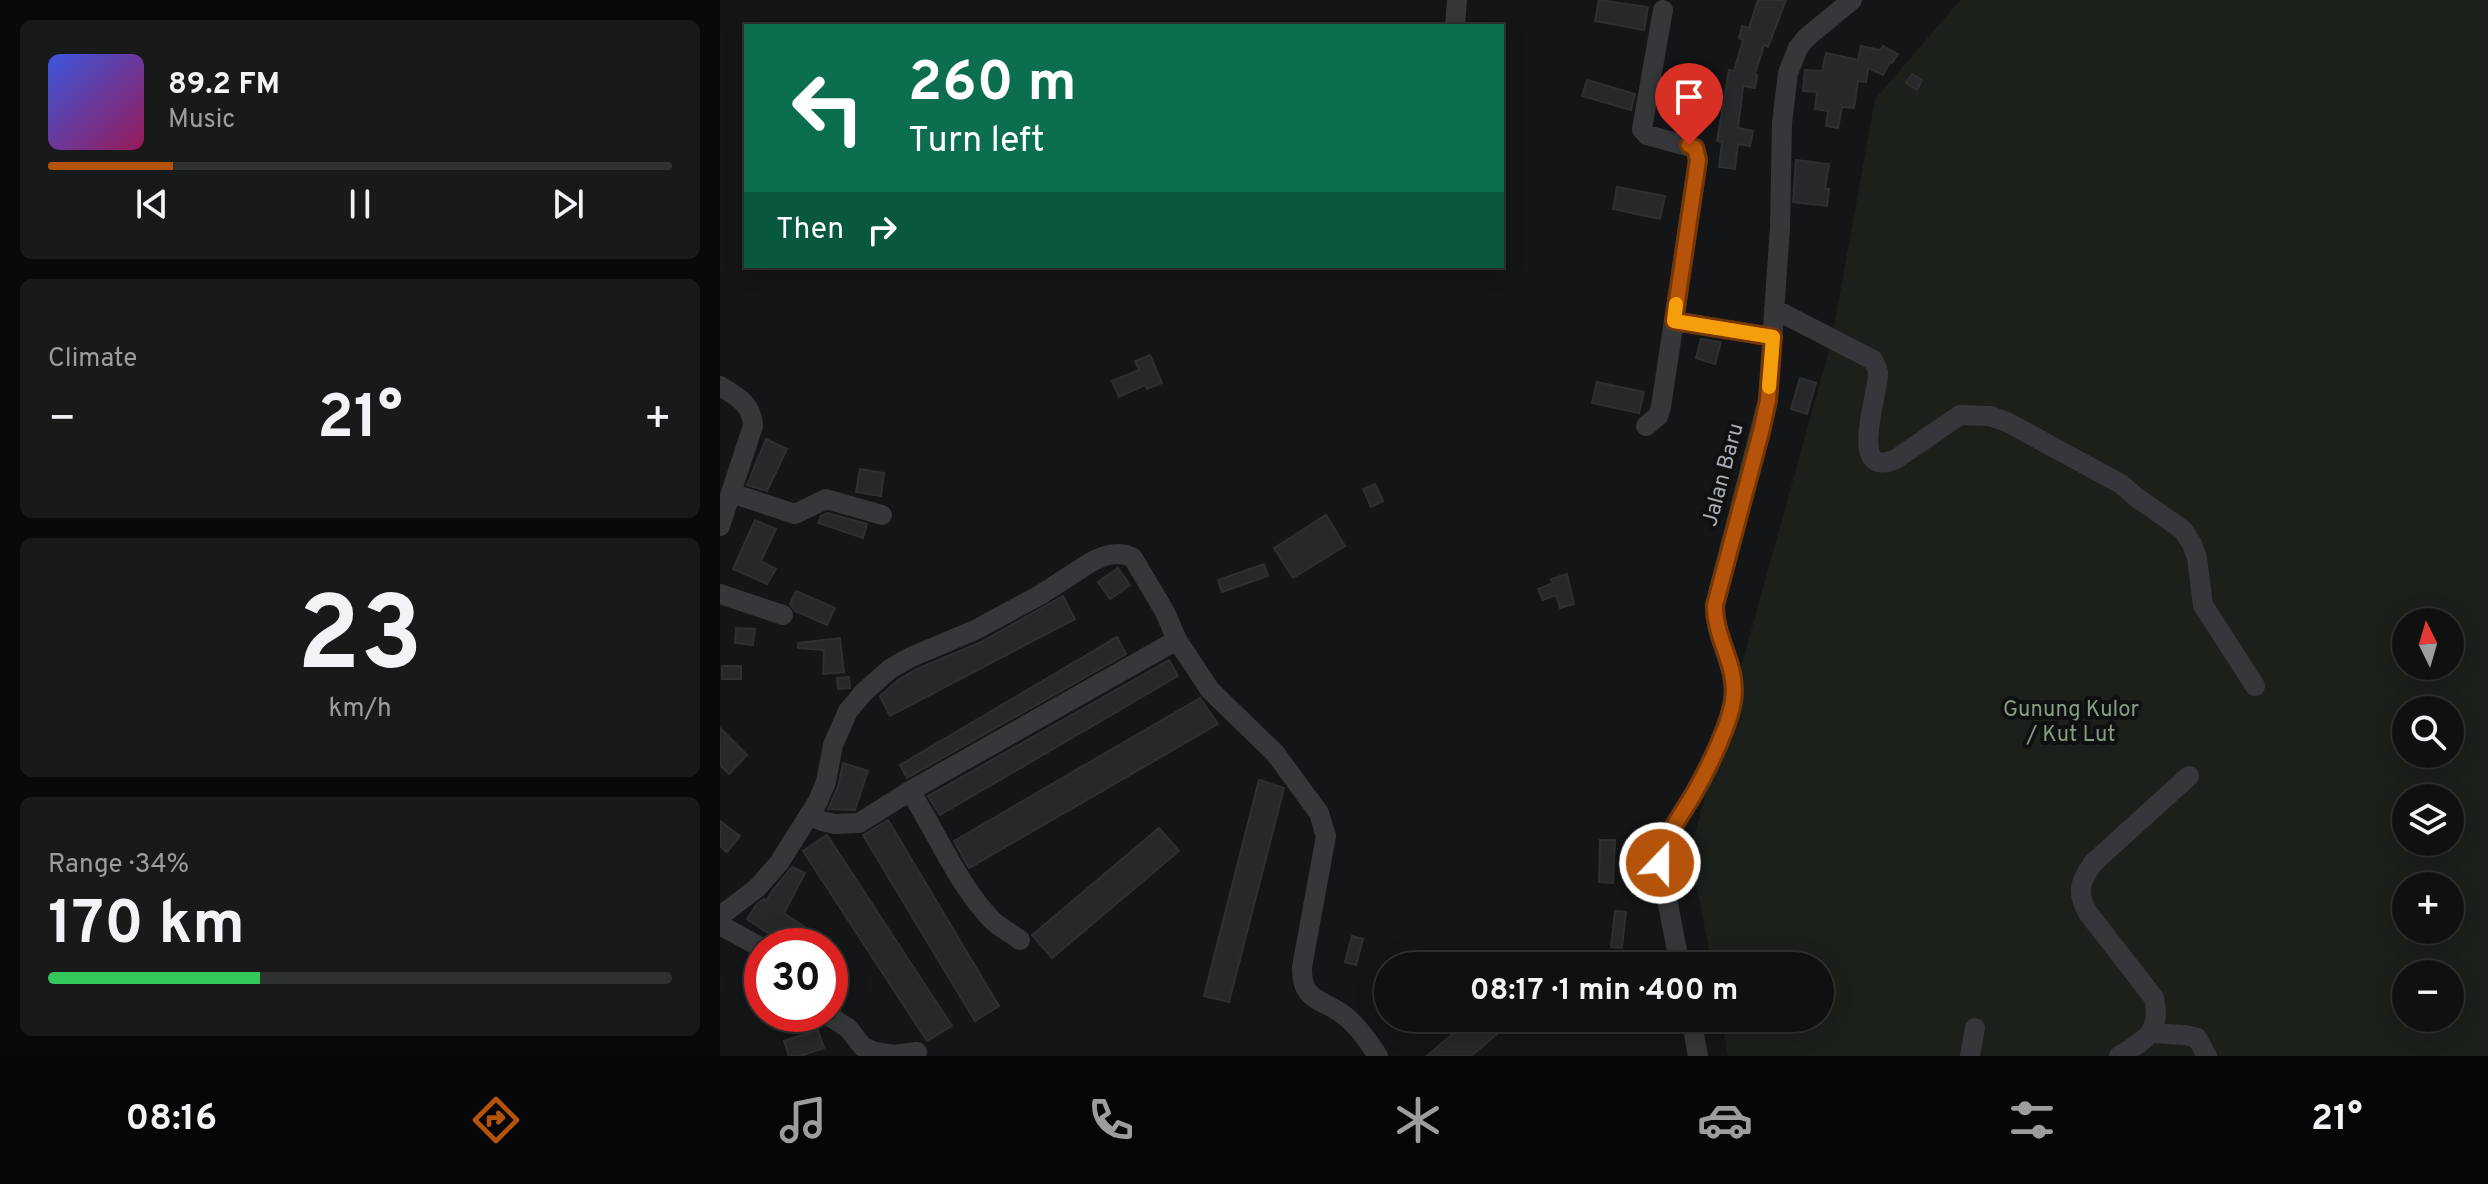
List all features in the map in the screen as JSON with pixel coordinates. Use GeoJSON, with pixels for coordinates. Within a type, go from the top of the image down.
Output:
{"type":"FeatureCollection","features":[{"type":"Feature","properties":{"kind":"street"},"geometry":{"type":"LineString","coordinates":[[1455,24],[1457,0]]}},
{"type":"Feature","properties":{"kind":"street","name":"Jalan Baru"},"geometry":{"type":"LineString","coordinates":[[1677,952],[1660,863],[1663,846],[1701,781],[1731,709],[1734,683],[1731,663],[1716,625],[1715,605],[1768,400],[1780,227],[1782,123],[1788,73],[1798,48],[1806,38],[1848,1]]}},
{"type":"Feature","properties":{"kind":"street"},"geometry":{"type":"LineString","coordinates":[[1646,426],[1658,416],[1661,407],[1698,160],[1695,148],[1647,135],[1642,129],[1663,10]]}},
{"type":"Feature","properties":{"kind":"street"},"geometry":{"type":"LineString","coordinates":[[1774,309],[1873,360],[1877,377],[1868,426],[1869,445],[1877,462],[1887,463],[1896,459],[1960,415],[1990,416],[2007,422],[2121,484],[2183,530],[2197,558],[2203,605],[2255,686]]}},
{"type":"Feature","properties":{"kind":"street"},"geometry":{"type":"LineString","coordinates":[[1674,321],[1773,337]]}},
{"type":"Feature","properties":{"kind":"street"},"geometry":{"type":"LineString","coordinates":[[720,386],[740,399],[753,415],[752,435],[720,526]]}},
{"type":"Feature","properties":{"kind":"street"},"geometry":{"type":"LineString","coordinates":[[731,493],[795,514],[826,499],[882,515]]}},
{"type":"Feature","properties":{"kind":"street"},"geometry":{"type":"LineString","coordinates":[[720,916],[767,878],[809,815],[822,793],[833,745],[848,711],[877,680],[911,657],[1007,613],[1091,562],[1105,555],[1126,553],[1133,558],[1165,612],[1177,640],[1210,690],[1275,753],[1319,813],[1326,836],[1302,967],[1304,985],[1316,1000],[1334,1008],[1351,1021],[1378,1056]]}},
{"type":"Feature","properties":{"kind":"street"},"geometry":{"type":"LineString","coordinates":[[720,594],[783,615]]}},
{"type":"Feature","properties":{"kind":"street"},"geometry":{"type":"LineString","coordinates":[[809,815],[827,822],[852,825],[867,819],[910,791],[1177,640]]}},
{"type":"Feature","properties":{"kind":"street"},"geometry":{"type":"LineString","coordinates":[[2119,1056],[2151,1033],[2155,1025],[2154,998],[2088,913],[2081,901],[2083,877],[2093,863],[2189,776]]}},
{"type":"Feature","properties":{"kind":"street"},"geometry":{"type":"LineString","coordinates":[[910,791],[957,874],[991,920],[1020,940]]}},
{"type":"Feature","properties":{"kind":"street"},"geometry":{"type":"LineString","coordinates":[[720,925],[744,938]]}},
{"type":"Feature","properties":{"kind":"street"},"geometry":{"type":"LineString","coordinates":[[848,1028],[863,1047],[875,1052],[894,1055],[917,1052]]}},
{"type":"Feature","properties":{"kind":"street"},"geometry":{"type":"LineString","coordinates":[[1970,1056],[1975,1028]]}},
{"type":"Feature","properties":{"kind":"street"},"geometry":{"type":"LineString","coordinates":[[1694,1032],[1698,1056]]}},
{"type":"Feature","properties":{"kind":"street"},"geometry":{"type":"LineString","coordinates":[[2151,1033],[2197,1038],[2207,1056]]}},
{"type":"Feature","properties":{"kind":"green space","name":"Gunung Kulor / Kut Lut"},"geometry":{"type":"Polygon","coordinates":[[[1960,0],[2488,0],[2488,1056],[1728,1056],[1724,1032],[1834,1032],[1834,952],[1709,952],[1690,851],[1831,343],[1875,99],[1960,0]]]}},
{"type":"Feature","properties":{"kind":"building"},"geometry":{"type":"Polygon","coordinates":[[[1599,0],[1648,7],[1644,30],[1595,21],[1599,0]]]}},
{"type":"Feature","properties":{"kind":"building"},"geometry":{"type":"Polygon","coordinates":[[[1758,0],[1786,0],[1768,47],[1764,45],[1755,74],[1755,88],[1743,86],[1738,128],[1753,131],[1750,146],[1738,144],[1735,169],[1719,167],[1722,142],[1717,141],[1729,70],[1734,71],[1743,40],[1739,38],[1742,26],[1749,28],[1758,0]]]}},
{"type":"Feature","properties":{"kind":"building"},"geometry":{"type":"Polygon","coordinates":[[[1861,46],[1880,50],[1883,46],[1898,54],[1883,75],[1868,68],[1866,82],[1858,81],[1854,108],[1842,107],[1838,128],[1826,126],[1828,111],[1815,109],[1817,92],[1803,91],[1805,70],[1822,71],[1826,53],[1858,60],[1861,46]]]}},
{"type":"Feature","properties":{"kind":"building"},"geometry":{"type":"Polygon","coordinates":[[[1912,74],[1922,80],[1917,90],[1906,83],[1912,74]]]}},
{"type":"Feature","properties":{"kind":"building"},"geometry":{"type":"Polygon","coordinates":[[[1587,80],[1635,94],[1631,110],[1582,96],[1587,80]]]}},
{"type":"Feature","properties":{"kind":"building"},"geometry":{"type":"Polygon","coordinates":[[[1796,160],[1829,164],[1825,189],[1829,189],[1827,206],[1793,202],[1796,160]]]}},
{"type":"Feature","properties":{"kind":"building"},"geometry":{"type":"Polygon","coordinates":[[[1617,187],[1665,196],[1660,219],[1613,209],[1617,187]]]}},
{"type":"Feature","properties":{"kind":"building"},"geometry":{"type":"Polygon","coordinates":[[[1701,339],[1721,342],[1715,364],[1696,358],[1701,339]]]}},
{"type":"Feature","properties":{"kind":"building"},"geometry":{"type":"Polygon","coordinates":[[[1150,355],[1162,383],[1147,389],[1145,385],[1119,397],[1112,381],[1139,370],[1135,361],[1150,355]]]}},
{"type":"Feature","properties":{"kind":"building"},"geometry":{"type":"Polygon","coordinates":[[[1800,378],[1816,383],[1807,414],[1791,409],[1800,378]]]}},
{"type":"Feature","properties":{"kind":"building"},"geometry":{"type":"Polygon","coordinates":[[[1597,382],[1644,392],[1639,413],[1592,403],[1597,382]]]}},
{"type":"Feature","properties":{"kind":"building"},"geometry":{"type":"Polygon","coordinates":[[[766,439],[787,449],[767,491],[747,485],[766,439]]]}},
{"type":"Feature","properties":{"kind":"building"},"geometry":{"type":"Polygon","coordinates":[[[860,469],[884,473],[881,496],[856,492],[860,469]]]}},
{"type":"Feature","properties":{"kind":"building"},"geometry":{"type":"Polygon","coordinates":[[[1375,484],[1383,501],[1371,507],[1363,489],[1375,484]]]}},
{"type":"Feature","properties":{"kind":"building"},"geometry":{"type":"Polygon","coordinates":[[[827,513],[867,524],[863,538],[818,523],[821,516],[827,513]]]}},
{"type":"Feature","properties":{"kind":"building"},"geometry":{"type":"Polygon","coordinates":[[[1326,515],[1345,546],[1293,578],[1274,548],[1326,515]]]}},
{"type":"Feature","properties":{"kind":"building"},"geometry":{"type":"Polygon","coordinates":[[[755,520],[776,529],[761,561],[776,569],[767,584],[733,569],[755,520]]]}},
{"type":"Feature","properties":{"kind":"building"},"geometry":{"type":"Polygon","coordinates":[[[1264,564],[1268,576],[1222,592],[1218,580],[1264,564]]]}},
{"type":"Feature","properties":{"kind":"building"},"geometry":{"type":"Polygon","coordinates":[[[1118,568],[1130,585],[1110,599],[1098,582],[1118,568]]]}},
{"type":"Feature","properties":{"kind":"building"},"geometry":{"type":"Polygon","coordinates":[[[1567,574],[1574,604],[1560,608],[1556,595],[1543,600],[1538,589],[1553,583],[1551,579],[1567,574]]]}},
{"type":"Feature","properties":{"kind":"building"},"geometry":{"type":"Polygon","coordinates":[[[796,591],[835,608],[827,625],[795,611],[790,604],[796,591]]]}},
{"type":"Feature","properties":{"kind":"building"},"geometry":{"type":"Polygon","coordinates":[[[1063,596],[1075,619],[890,716],[880,696],[898,680],[981,642],[1063,596]]]}},
{"type":"Feature","properties":{"kind":"building"},"geometry":{"type":"Polygon","coordinates":[[[736,628],[755,629],[753,645],[735,643],[736,628]]]}},
{"type":"Feature","properties":{"kind":"building"},"geometry":{"type":"Polygon","coordinates":[[[1117,637],[1126,654],[907,778],[900,765],[1117,637]]]}},
{"type":"Feature","properties":{"kind":"building"},"geometry":{"type":"Polygon","coordinates":[[[840,638],[844,672],[823,674],[824,650],[798,648],[798,643],[840,638]]]}},
{"type":"Feature","properties":{"kind":"building"},"geometry":{"type":"Polygon","coordinates":[[[1169,660],[1178,676],[940,815],[928,796],[1169,660]]]}},
{"type":"Feature","properties":{"kind":"building"},"geometry":{"type":"Polygon","coordinates":[[[722,666],[741,666],[741,679],[722,679],[722,666]]]}},
{"type":"Feature","properties":{"kind":"building"},"geometry":{"type":"Polygon","coordinates":[[[849,677],[850,688],[838,689],[837,678],[849,677]]]}},
{"type":"Feature","properties":{"kind":"building"},"geometry":{"type":"Polygon","coordinates":[[[1200,698],[1218,724],[969,868],[954,841],[1200,698]]]}},
{"type":"Feature","properties":{"kind":"building"},"geometry":{"type":"Polygon","coordinates":[[[720,728],[747,755],[729,774],[720,765],[720,728]]]}},
{"type":"Feature","properties":{"kind":"building"},"geometry":{"type":"Polygon","coordinates":[[[843,763],[868,771],[855,810],[828,809],[838,787],[843,763]]]}},
{"type":"Feature","properties":{"kind":"building"},"geometry":{"type":"Polygon","coordinates":[[[1259,780],[1284,788],[1229,1002],[1204,996],[1259,780]]]}},
{"type":"Feature","properties":{"kind":"building"},"geometry":{"type":"Polygon","coordinates":[[[888,820],[999,1006],[975,1021],[863,835],[888,820]]]}},
{"type":"Feature","properties":{"kind":"building"},"geometry":{"type":"Polygon","coordinates":[[[720,821],[740,836],[727,852],[720,846],[720,821]]]}},
{"type":"Feature","properties":{"kind":"building"},"geometry":{"type":"Polygon","coordinates":[[[1159,828],[1179,851],[1052,958],[1032,935],[1159,828]]]}},
{"type":"Feature","properties":{"kind":"building"},"geometry":{"type":"Polygon","coordinates":[[[827,835],[952,1026],[927,1041],[803,851],[827,835]]]}},
{"type":"Feature","properties":{"kind":"building"},"geometry":{"type":"Polygon","coordinates":[[[1600,840],[1615,840],[1613,883],[1599,882],[1600,840]]]}},
{"type":"Feature","properties":{"kind":"building"},"geometry":{"type":"Polygon","coordinates":[[[792,867],[805,873],[784,913],[806,928],[760,928],[747,919],[757,904],[764,899],[766,901],[792,867]]]}},
{"type":"Feature","properties":{"kind":"building"},"geometry":{"type":"Polygon","coordinates":[[[1615,911],[1626,912],[1622,948],[1611,947],[1615,911]]]}},
{"type":"Feature","properties":{"kind":"building"},"geometry":{"type":"Polygon","coordinates":[[[1352,936],[1363,939],[1356,965],[1345,962],[1352,936]]]}},
{"type":"Feature","properties":{"kind":"building"},"geometry":{"type":"Polygon","coordinates":[[[819,1032],[824,1048],[800,1056],[789,1056],[784,1041],[819,1032]]]}},
{"type":"Feature","properties":{"kind":"building"},"geometry":{"type":"Polygon","coordinates":[[[1455,1032],[1499,1032],[1471,1056],[1427,1056],[1455,1032]]]}},
{"type":"Feature","properties":{"kind":"slow traffic"},"geometry":{"type":"LineString","coordinates":[[1676,304],[1674,321],[1773,337],[1769,387]]}},
{"type":"Feature","properties":{"kind":"route"},"geometry":{"type":"LineString","coordinates":[[1660,863],[1663,846],[1701,781],[1734,696],[1731,663],[1716,625],[1715,605],[1768,400],[1773,337],[1674,321],[1698,160],[1698,153],[1689,145]]}}]}
